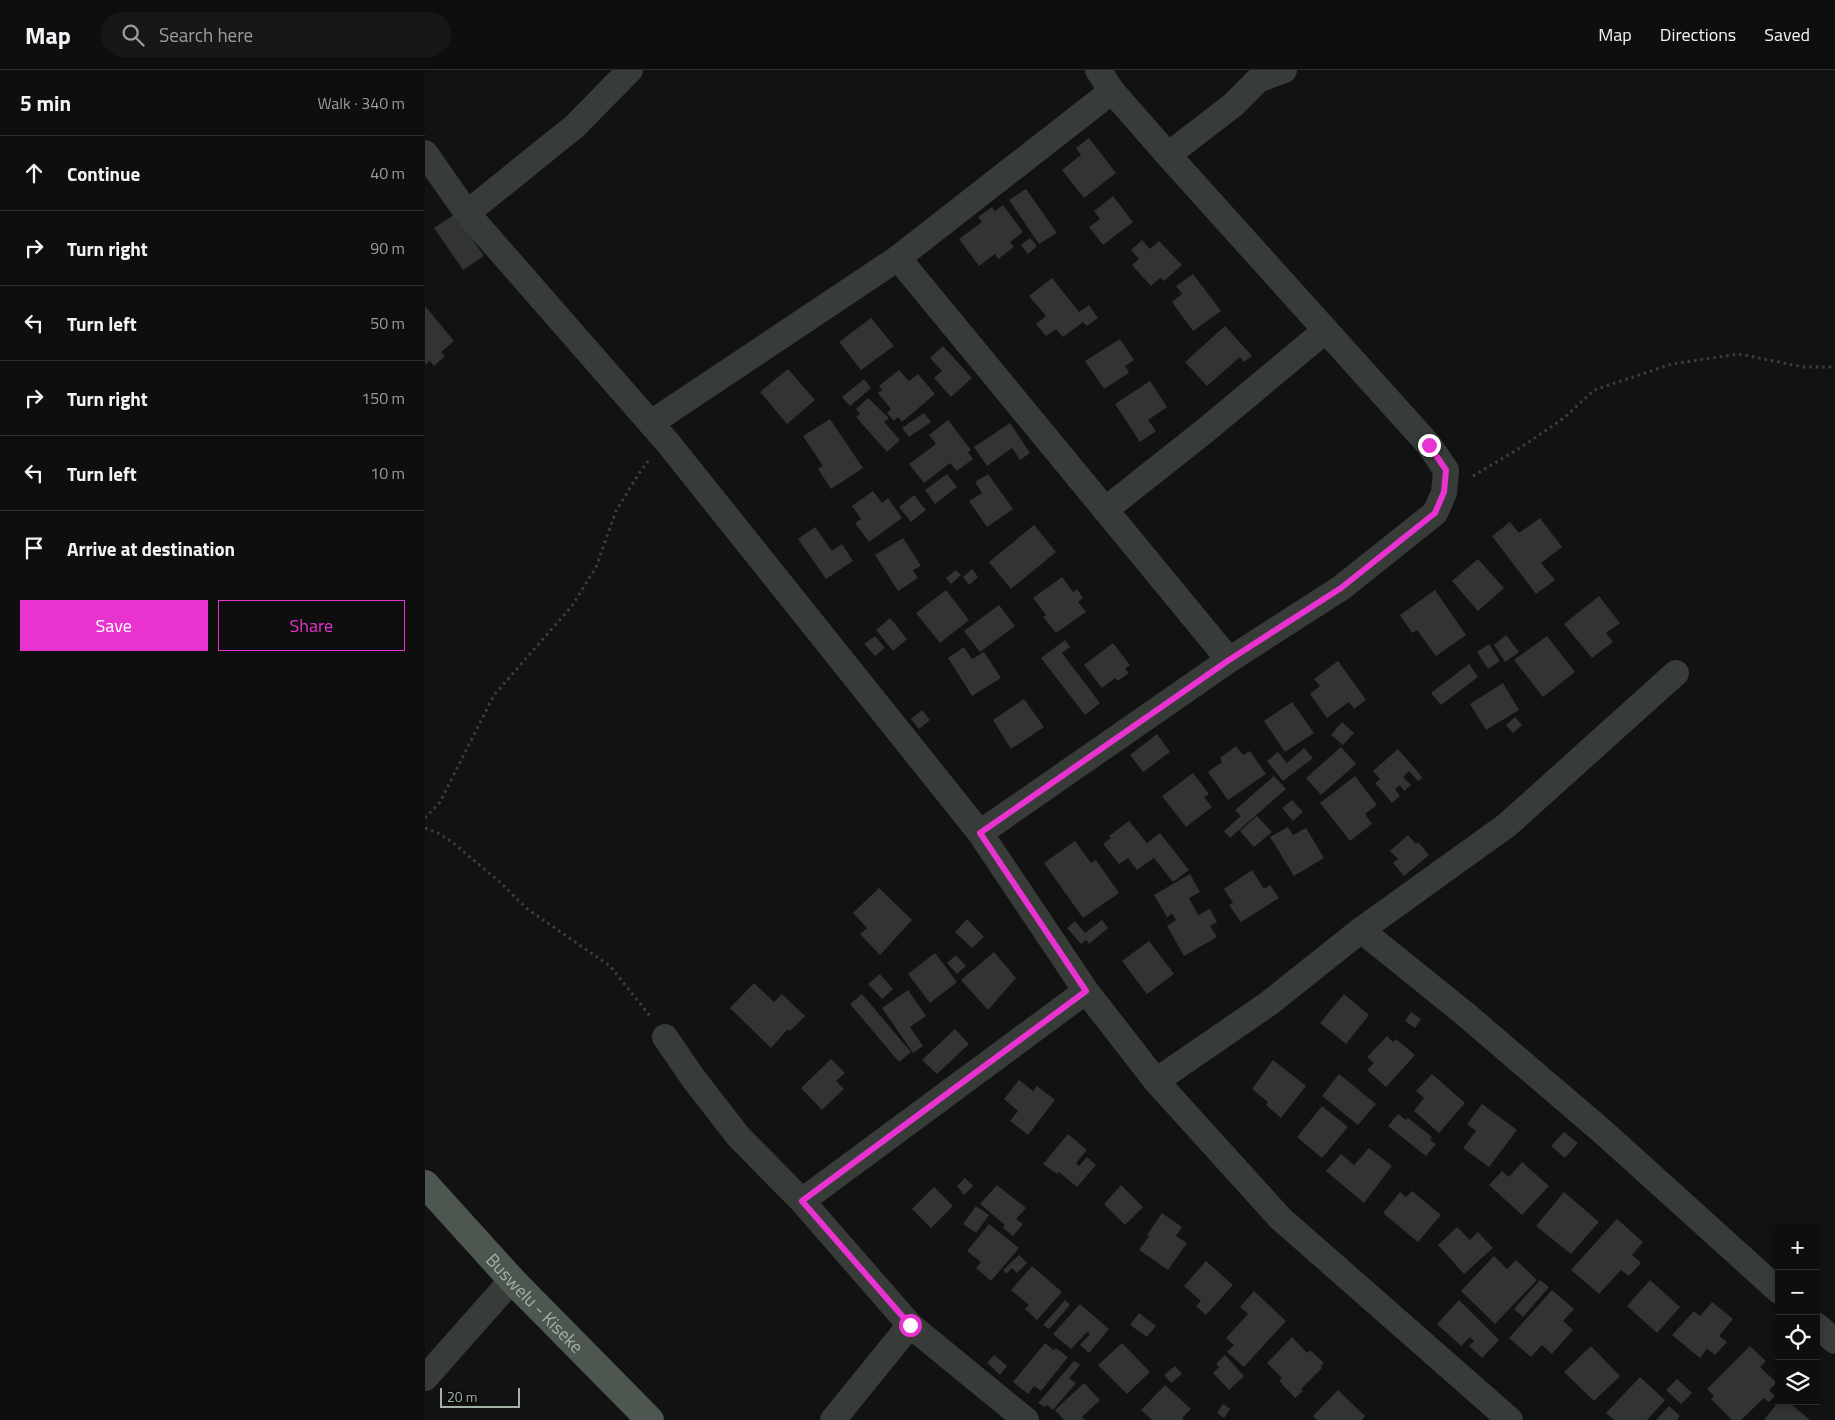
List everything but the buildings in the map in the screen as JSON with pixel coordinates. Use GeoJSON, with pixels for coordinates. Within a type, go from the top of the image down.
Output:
{"type":"FeatureCollection","features":[{"type":"Feature","properties":{"kind":"main road","name":"Buswelu - Kiseke"},"geometry":{"type":"LineString","coordinates":[[425,1184],[512,1280],[649,1420]]}},
{"type":"Feature","properties":{"kind":"street"},"geometry":{"type":"LineString","coordinates":[[467,213],[575,126],[630,70]]}},
{"type":"Feature","properties":{"kind":"street"},"geometry":{"type":"LineString","coordinates":[[1168,155],[1233,105],[1258,80],[1284,70]]}},
{"type":"Feature","properties":{"kind":"street"},"geometry":{"type":"LineString","coordinates":[[651,423],[898,258],[1105,80],[1168,155],[1429,445],[1446,470],[1444,492],[1435,513],[1341,588],[1229,660],[980,833]]}},
{"type":"Feature","properties":{"kind":"street"},"geometry":{"type":"LineString","coordinates":[[425,153],[467,213],[668,443],[980,833],[1086,991],[1156,1081],[1280,1218],[1511,1420]]}},
{"type":"Feature","properties":{"kind":"street"},"geometry":{"type":"LineString","coordinates":[[898,258],[1229,660]]}},
{"type":"Feature","properties":{"kind":"street"},"geometry":{"type":"LineString","coordinates":[[1105,510],[1206,430],[1326,330]]}},
{"type":"Feature","properties":{"kind":"street"},"geometry":{"type":"LineString","coordinates":[[1156,1081],[1268,1004],[1361,930],[1507,825],[1676,673]]}},
{"type":"Feature","properties":{"kind":"street"},"geometry":{"type":"LineString","coordinates":[[1361,930],[1464,1013],[1596,1125],[1775,1287]]}},
{"type":"Feature","properties":{"kind":"street"},"geometry":{"type":"LineString","coordinates":[[802,1201],[1086,991]]}},
{"type":"Feature","properties":{"kind":"street"},"geometry":{"type":"LineString","coordinates":[[665,1036],[693,1078],[738,1136],[802,1201],[910,1325],[1026,1420]]}},
{"type":"Feature","properties":{"kind":"street"},"geometry":{"type":"LineString","coordinates":[[425,1378],[512,1280]]}},
{"type":"Feature","properties":{"kind":"street"},"geometry":{"type":"LineString","coordinates":[[833,1420],[910,1325]]}},
{"type":"Feature","properties":{"kind":"street"},"geometry":{"type":"LineString","coordinates":[[1820,1328],[1835,1342]]}},
{"type":"Feature","properties":{"kind":"path"},"geometry":{"type":"LineString","coordinates":[[1444,492],[1520,448],[1563,418],[1594,390],[1672,364],[1739,354],[1803,367],[1835,367]]}},
{"type":"Feature","properties":{"kind":"path"},"geometry":{"type":"LineString","coordinates":[[425,818],[440,802],[494,695],[572,606],[596,566],[616,511],[637,475],[656,451],[668,443]]}},
{"type":"Feature","properties":{"kind":"path"},"geometry":{"type":"LineString","coordinates":[[425,828],[438,833],[452,842],[501,883],[526,908],[610,966],[665,1036]]}},
{"type":"Feature","properties":{"kind":"route"},"geometry":{"type":"LineString","coordinates":[[910,1325],[802,1201],[1086,991],[980,833],[1229,660],[1341,588],[1435,513],[1444,492],[1446,470],[1429,445]]}}]}
